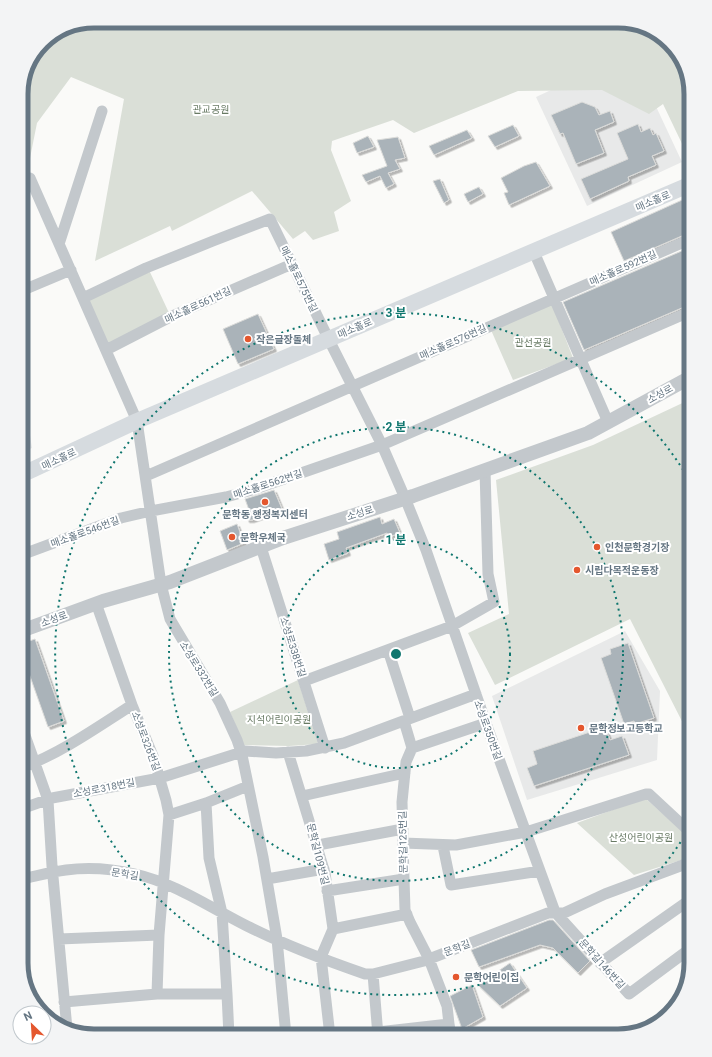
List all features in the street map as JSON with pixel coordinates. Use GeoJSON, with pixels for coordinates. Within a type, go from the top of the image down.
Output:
{"type":"FeatureCollection","features":[{"type":"Feature","properties":{"kind":"main road","name":"매소홀로"},"geometry":{"type":"LineString","coordinates":[[28,473],[137,421],[684,187]]}},
{"type":"Feature","properties":{"kind":"street"},"geometry":{"type":"LineString","coordinates":[[59,244],[102,111]]}},
{"type":"Feature","properties":{"kind":"street"},"geometry":{"type":"LineString","coordinates":[[28,184],[71,270],[137,421],[161,584]]}},
{"type":"Feature","properties":{"kind":"street","name":"매소홀로575번길"},"geometry":{"type":"LineString","coordinates":[[83,298],[146,268],[213,240],[270,219],[328,340]]}},
{"type":"Feature","properties":{"kind":"street","name":"매소홀로592번길"},"geometry":{"type":"LineString","coordinates":[[554,298],[684,242]]}},
{"type":"Feature","properties":{"kind":"street"},"geometry":{"type":"LineString","coordinates":[[534,252],[608,422]]}},
{"type":"Feature","properties":{"kind":"street","name":"매소홀로561번길"},"geometry":{"type":"LineString","coordinates":[[106,350],[172,316],[292,264]]}},
{"type":"Feature","properties":{"kind":"street"},"geometry":{"type":"LineString","coordinates":[[28,289],[71,270]]}},
{"type":"Feature","properties":{"kind":"street","name":"매소홀로576번길"},"geometry":{"type":"LineString","coordinates":[[352,386],[554,298]]}},
{"type":"Feature","properties":{"kind":"street"},"geometry":{"type":"LineString","coordinates":[[382,445],[684,314]]}},
{"type":"Feature","properties":{"kind":"street"},"geometry":{"type":"LineString","coordinates":[[328,340],[382,445],[405,498]]}},
{"type":"Feature","properties":{"kind":"street","name":"소성로"},"geometry":{"type":"LineString","coordinates":[[28,628],[96,603],[161,584],[261,547],[588,433],[684,381]]}},
{"type":"Feature","properties":{"kind":"street"},"geometry":{"type":"LineString","coordinates":[[146,476],[352,386]]}},
{"type":"Feature","properties":{"kind":"street","name":"매소홀로562번길"},"geometry":{"type":"LineString","coordinates":[[151,511],[226,497],[252,490],[382,445]]}},
{"type":"Feature","properties":{"kind":"street"},"geometry":{"type":"LineString","coordinates":[[304,681],[452,626],[494,602],[488,574],[485,470]]}},
{"type":"Feature","properties":{"kind":"street","name":"소성로350번길"},"geometry":{"type":"LineString","coordinates":[[405,498],[426,550],[486,723],[555,912]]}},
{"type":"Feature","properties":{"kind":"street","name":"매소홀로546번길"},"geometry":{"type":"LineString","coordinates":[[28,552],[121,518],[151,511]]}},
{"type":"Feature","properties":{"kind":"street","name":"소성로338번길"},"geometry":{"type":"LineString","coordinates":[[261,547],[325,748]]}},
{"type":"Feature","properties":{"kind":"street","name":"소성로332번길"},"geometry":{"type":"LineString","coordinates":[[161,584],[170,619],[220,703],[241,752],[267,880],[277,939],[285,1029]]}},
{"type":"Feature","properties":{"kind":"street","name":"소성로326번길"},"geometry":{"type":"LineString","coordinates":[[96,603],[132,705],[153,756],[169,815],[159,935],[157,994]]}},
{"type":"Feature","properties":{"kind":"street"},"geometry":{"type":"LineString","coordinates":[[388,650],[407,720],[412,748],[486,723]]}},
{"type":"Feature","properties":{"kind":"street"},"geometry":{"type":"LineString","coordinates":[[160,778],[246,751],[306,751],[344,743],[476,694]]}},
{"type":"Feature","properties":{"kind":"street"},"geometry":{"type":"LineString","coordinates":[[28,766],[58,752],[132,705]]}},
{"type":"Feature","properties":{"kind":"street"},"geometry":{"type":"LineString","coordinates":[[28,744],[48,800],[66,1023]]}},
{"type":"Feature","properties":{"kind":"street","name":"문학길125번길"},"geometry":{"type":"LineString","coordinates":[[412,748],[406,762],[402,802],[406,910],[429,959],[447,1006],[450,1029]]}},
{"type":"Feature","properties":{"kind":"street","name":"문학길109번길"},"geometry":{"type":"LineString","coordinates":[[288,752],[324,869],[333,929]]}},
{"type":"Feature","properties":{"kind":"street"},"geometry":{"type":"LineString","coordinates":[[302,796],[405,773]]}},
{"type":"Feature","properties":{"kind":"street","name":"소성로318번길"},"geometry":{"type":"LineString","coordinates":[[28,807],[48,800],[160,778]]}},
{"type":"Feature","properties":{"kind":"street"},"geometry":{"type":"LineString","coordinates":[[169,815],[206,803],[248,786]]}},
{"type":"Feature","properties":{"kind":"street"},"geometry":{"type":"LineString","coordinates":[[403,843],[443,846],[456,845],[526,832],[646,794],[649,794],[684,826]]}},
{"type":"Feature","properties":{"kind":"street"},"geometry":{"type":"LineString","coordinates":[[206,803],[209,858],[222,913],[228,1029]]}},
{"type":"Feature","properties":{"kind":"street"},"geometry":{"type":"LineString","coordinates":[[318,846],[403,829]]}},
{"type":"Feature","properties":{"kind":"street"},"geometry":{"type":"LineString","coordinates":[[443,846],[451,885],[540,871]]}},
{"type":"Feature","properties":{"kind":"street","name":"문학길"},"geometry":{"type":"LineString","coordinates":[[28,877],[65,870],[82,869],[117,871],[135,874],[163,883],[249,927],[321,958],[365,974],[373,974],[429,959],[548,913],[564,913],[606,894],[684,865]]}},
{"type":"Feature","properties":{"kind":"street"},"geometry":{"type":"LineString","coordinates":[[267,880],[324,869]]}},
{"type":"Feature","properties":{"kind":"street"},"geometry":{"type":"LineString","coordinates":[[328,892],[404,879]]}},
{"type":"Feature","properties":{"kind":"street"},"geometry":{"type":"LineString","coordinates":[[600,963],[684,904]]}},
{"type":"Feature","properties":{"kind":"street","name":"문학길146번길"},"geometry":{"type":"LineString","coordinates":[[555,912],[629,994],[684,953]]}},
{"type":"Feature","properties":{"kind":"street"},"geometry":{"type":"LineString","coordinates":[[329,1029],[321,958],[333,929],[407,914]]}},
{"type":"Feature","properties":{"kind":"street"},"geometry":{"type":"LineString","coordinates":[[58,939],[159,935]]}},
{"type":"Feature","properties":{"kind":"street"},"geometry":{"type":"LineString","coordinates":[[373,974],[378,1029]]}},
{"type":"Feature","properties":{"kind":"street"},"geometry":{"type":"LineString","coordinates":[[64,1002],[157,994],[226,994]]}},
{"type":"Feature","properties":{"kind":"street"},"geometry":{"type":"LineString","coordinates":[[414,1029],[449,1024]]}},
{"type":"Feature","properties":{"kind":"shaded area"},"geometry":{"type":"Polygon","coordinates":[[[631,53],[682,162],[587,206],[536,97],[631,53]]]}},
{"type":"Feature","properties":{"kind":"shaded area"},"geometry":{"type":"Polygon","coordinates":[[[28,423],[32,448],[28,450],[28,423]]]}},
{"type":"Feature","properties":{"kind":"shaded area","name":"문학정보고등학교"},"geometry":{"type":"Polygon","coordinates":[[[625,631],[660,691],[657,760],[527,800],[492,696],[625,631]]]}},
{"type":"Feature","properties":{"kind":"green space","name":"관교공원"},"geometry":{"type":"Polygon","coordinates":[[[94,28],[623,28],[644,33],[665,47],[679,68],[682,77],[684,94],[684,148],[663,104],[649,114],[602,90],[518,91],[414,133],[393,120],[332,141],[331,150],[351,201],[334,212],[339,231],[313,240],[305,231],[293,239],[252,191],[172,231],[170,226],[95,261],[124,99],[71,77],[37,123],[30,158],[28,159],[28,89],[30,77],[35,65],[50,44],[61,37],[73,31],[94,28]]]}},
{"type":"Feature","properties":{"kind":"green space"},"geometry":{"type":"Polygon","coordinates":[[[149,270],[170,315],[107,346],[88,300],[149,270]]]}},
{"type":"Feature","properties":{"kind":"green space","name":"관선공원"},"geometry":{"type":"Polygon","coordinates":[[[552,304],[573,358],[513,380],[491,330],[552,304]]]}},
{"type":"Feature","properties":{"kind":"green space","name":"인천문학경기장"},"geometry":{"type":"Polygon","coordinates":[[[684,402],[684,725],[630,619],[495,685],[468,633],[509,614],[496,480],[593,445],[684,402]]]}},
{"type":"Feature","properties":{"kind":"green space","name":"지석어린이공원"},"geometry":{"type":"Polygon","coordinates":[[[298,680],[318,744],[289,746],[244,745],[230,712],[298,680]]]}},
{"type":"Feature","properties":{"kind":"green space","name":"산성어린이공원"},"geometry":{"type":"Polygon","coordinates":[[[645,798],[684,833],[684,859],[634,875],[577,823],[645,798]]]}},
{"type":"Feature","properties":{"kind":"building"},"geometry":{"type":"Polygon","coordinates":[[[582,102],[595,107],[599,115],[610,111],[614,122],[595,130],[604,153],[576,164],[563,133],[560,134],[551,115],[582,102]]]}},
{"type":"Feature","properties":{"kind":"building"},"geometry":{"type":"Polygon","coordinates":[[[638,124],[641,132],[650,128],[653,135],[656,133],[664,151],[652,156],[656,165],[628,177],[629,181],[590,199],[581,179],[628,159],[617,133],[638,124]]]}},
{"type":"Feature","properties":{"kind":"building"},"geometry":{"type":"Polygon","coordinates":[[[513,125],[519,136],[495,147],[488,136],[513,125]]]}},
{"type":"Feature","properties":{"kind":"building"},"geometry":{"type":"Polygon","coordinates":[[[467,130],[472,138],[434,155],[429,146],[467,130]]]}},
{"type":"Feature","properties":{"kind":"building"},"geometry":{"type":"Polygon","coordinates":[[[368,136],[374,147],[357,153],[353,143],[368,136]]]}},
{"type":"Feature","properties":{"kind":"building"},"geometry":{"type":"Polygon","coordinates":[[[398,137],[405,158],[395,160],[400,169],[388,173],[394,184],[386,188],[380,176],[366,182],[362,175],[387,166],[377,140],[398,137]]]}},
{"type":"Feature","properties":{"kind":"building"},"geometry":{"type":"Polygon","coordinates":[[[536,162],[550,186],[509,205],[504,193],[508,192],[501,178],[524,166],[536,162]]]}},
{"type":"Feature","properties":{"kind":"building"},"geometry":{"type":"Polygon","coordinates":[[[440,179],[449,200],[444,203],[433,181],[440,179]]]}},
{"type":"Feature","properties":{"kind":"building"},"geometry":{"type":"Polygon","coordinates":[[[479,187],[483,194],[468,202],[464,194],[479,187]]]}},
{"type":"Feature","properties":{"kind":"building"},"geometry":{"type":"Polygon","coordinates":[[[684,199],[684,235],[624,261],[611,232],[684,199]]]}},
{"type":"Feature","properties":{"kind":"building"},"geometry":{"type":"Polygon","coordinates":[[[684,250],[684,307],[584,350],[563,302],[684,250]]]}},
{"type":"Feature","properties":{"kind":"building","name":"작은글장돌체"},"geometry":{"type":"Polygon","coordinates":[[[258,314],[274,349],[238,364],[223,329],[258,314]]]}},
{"type":"Feature","properties":{"kind":"building"},"geometry":{"type":"Polygon","coordinates":[[[274,490],[282,509],[252,520],[247,520],[246,515],[249,510],[245,499],[274,490]]]}},
{"type":"Feature","properties":{"kind":"building"},"geometry":{"type":"Polygon","coordinates":[[[380,517],[382,524],[394,519],[400,533],[389,537],[387,533],[346,548],[348,553],[329,560],[324,544],[339,539],[337,532],[380,517]]]}},
{"type":"Feature","properties":{"kind":"building","name":"문학우체국"},"geometry":{"type":"Polygon","coordinates":[[[237,524],[244,543],[227,550],[220,531],[237,524]]]}},
{"type":"Feature","properties":{"kind":"building"},"geometry":{"type":"Polygon","coordinates":[[[35,639],[64,721],[48,727],[28,671],[28,642],[35,639]]]}},
{"type":"Feature","properties":{"kind":"building"},"geometry":{"type":"Polygon","coordinates":[[[628,643],[654,718],[635,724],[634,721],[624,724],[601,658],[611,654],[610,649],[628,643]]]}},
{"type":"Feature","properties":{"kind":"building"},"geometry":{"type":"Polygon","coordinates":[[[605,727],[610,740],[622,736],[629,755],[534,786],[527,768],[537,764],[533,751],[605,727]]]}},
{"type":"Feature","properties":{"kind":"building"},"geometry":{"type":"Polygon","coordinates":[[[549,920],[553,920],[590,961],[578,973],[553,948],[540,945],[479,967],[471,950],[549,920]]]}},
{"type":"Feature","properties":{"kind":"building"},"geometry":{"type":"Polygon","coordinates":[[[510,963],[527,988],[500,1006],[478,985],[510,963]]]}},
{"type":"Feature","properties":{"kind":"building"},"geometry":{"type":"Polygon","coordinates":[[[472,985],[483,1017],[462,1029],[450,996],[472,985]]]}},
{"type":"Feature","properties":{"kind":"place","name":"작은글장돌체"},"geometry":{"type":"Point","coordinates":[248,339]}},
{"type":"Feature","properties":{"kind":"place","name":"문학동 행정복지센터"},"geometry":{"type":"Point","coordinates":[265,502]}},
{"type":"Feature","properties":{"kind":"place","name":"문학우체국"},"geometry":{"type":"Point","coordinates":[232,537]}},
{"type":"Feature","properties":{"kind":"place","name":"인천문학경기장"},"geometry":{"type":"Point","coordinates":[597,547]}},
{"type":"Feature","properties":{"kind":"place","name":"시립다목적운동장"},"geometry":{"type":"Point","coordinates":[577,570]}},
{"type":"Feature","properties":{"kind":"place","name":"문학정보고등학교"},"geometry":{"type":"Point","coordinates":[581,728]}},
{"type":"Feature","properties":{"kind":"place","name":"문학어린이집"},"geometry":{"type":"Point","coordinates":[456,977]}}]}
